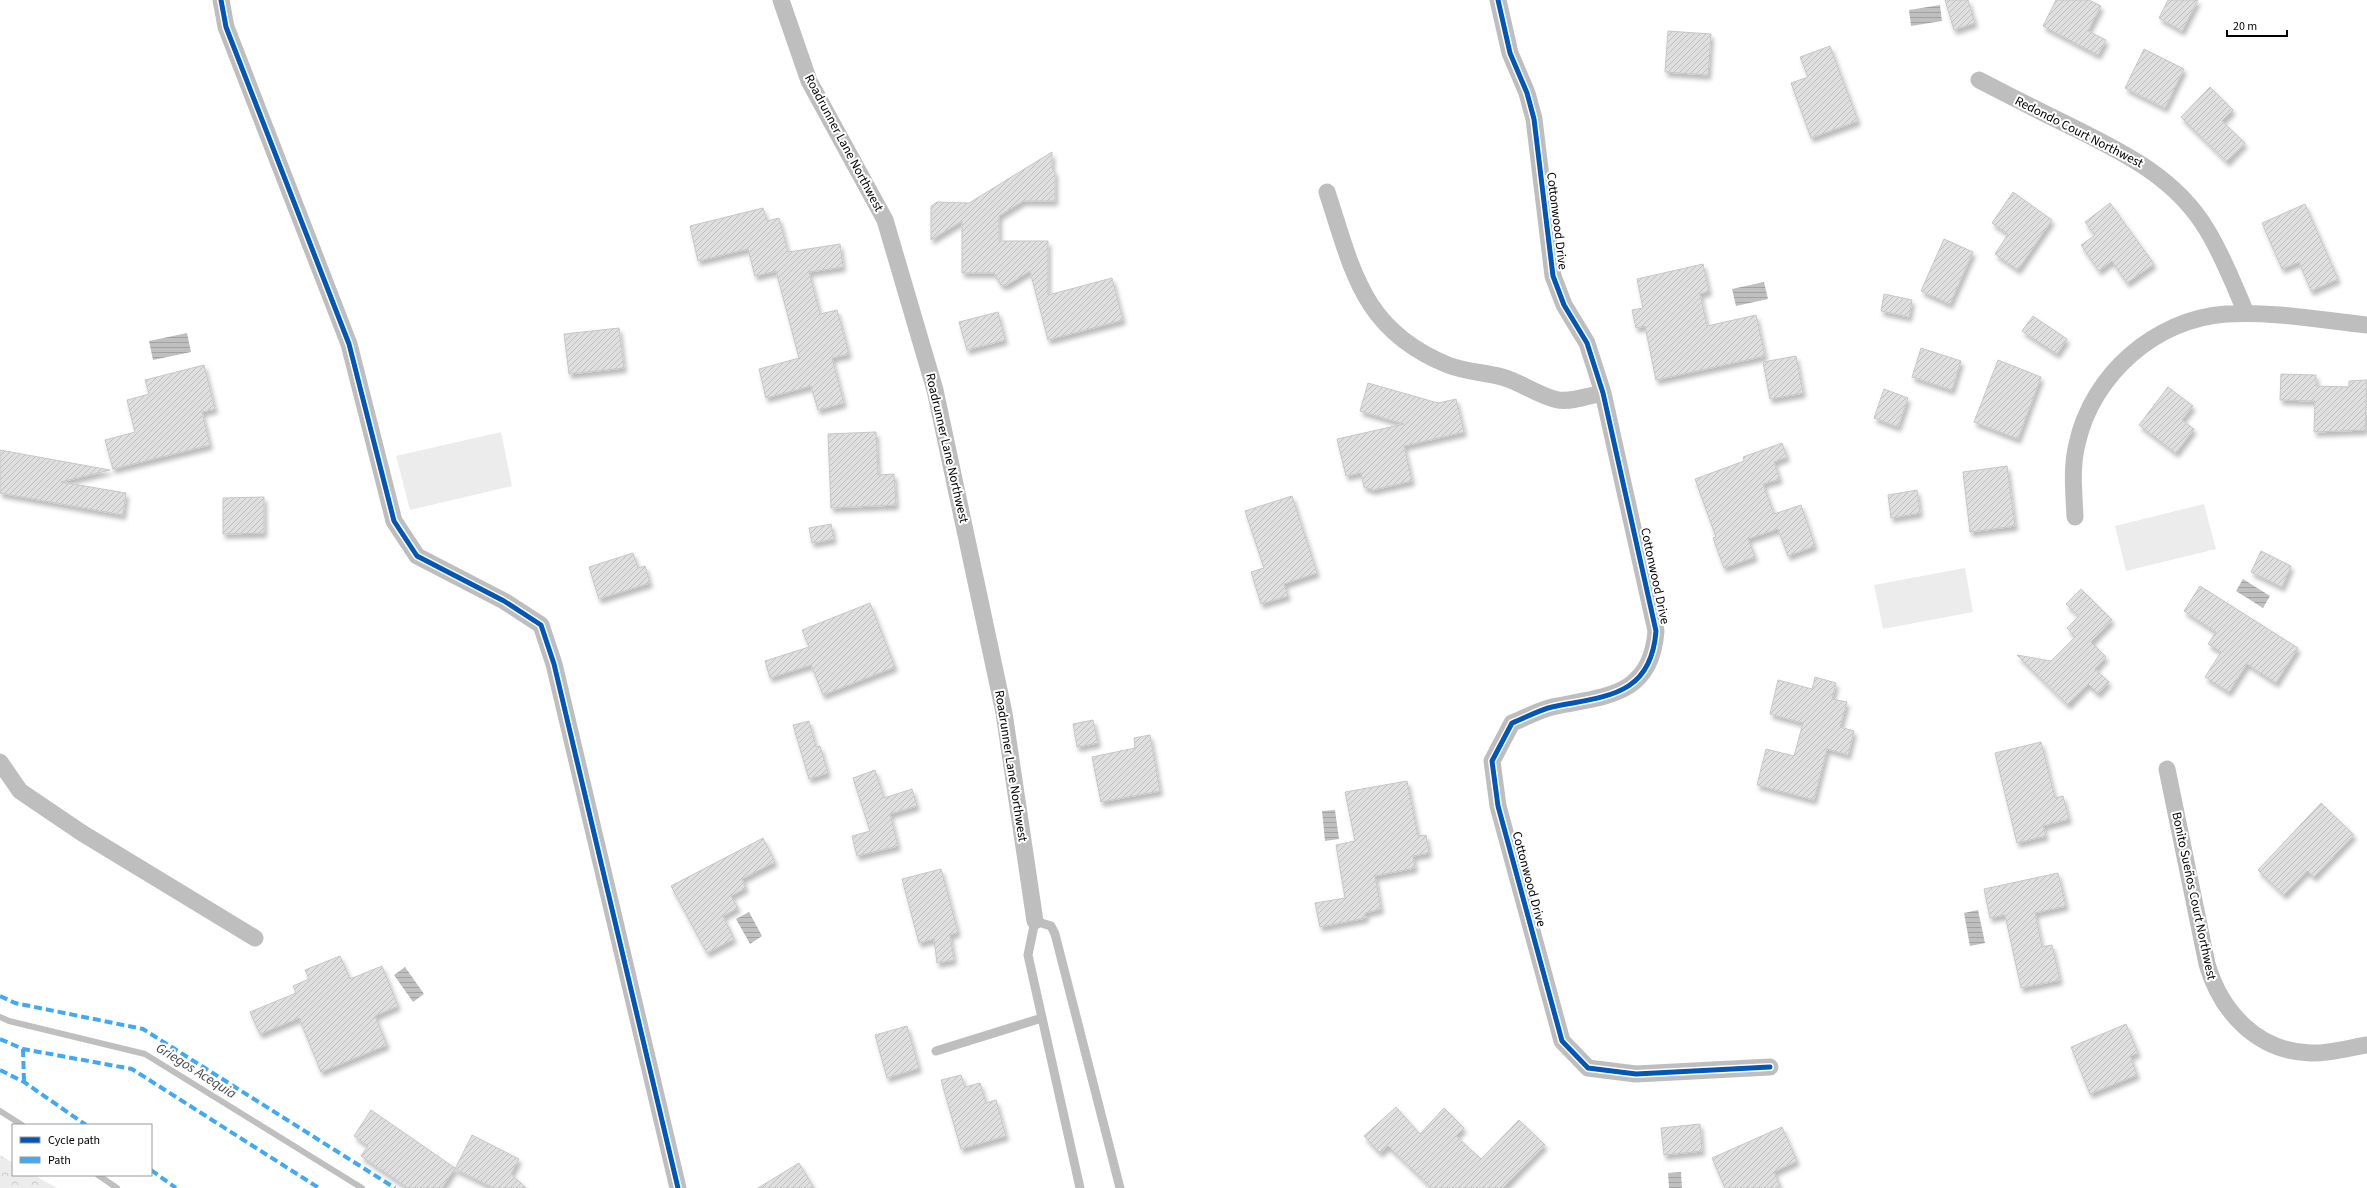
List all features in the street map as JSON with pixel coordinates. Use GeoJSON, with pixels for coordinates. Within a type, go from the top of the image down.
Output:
{"type":"FeatureCollection","features":[{"type":"Feature","properties":{"kind":"street"},"geometry":{"type":"LineString","coordinates":[[221,0],[226,28],[349,344],[394,521],[417,556],[504,601],[541,625],[554,664],[678,1188]]}},
{"type":"Feature","properties":{"kind":"street","name":"Roadrunner Lane Northwest"},"geometry":{"type":"LineString","coordinates":[[781,0],[809,80],[885,220],[935,390],[1004,713],[1035,921]]}},
{"type":"Feature","properties":{"kind":"street","name":"Cottonwood Drive"},"geometry":{"type":"LineString","coordinates":[[1498,0],[1510,53],[1527,93],[1534,119],[1553,276],[1564,305],[1587,343],[1602,394],[1654,616],[1656,631],[1654,651],[1645,671],[1623,691],[1604,698],[1550,708],[1512,723],[1492,761],[1498,806],[1562,1040],[1588,1068],[1636,1074],[1770,1067]]}},
{"type":"Feature","properties":{"kind":"street","name":"Redondo Court Northwest"},"geometry":{"type":"LineString","coordinates":[[1979,80],[2127,154],[2154,172],[2180,196],[2207,229],[2228,270],[2246,313]]}},
{"type":"Feature","properties":{"kind":"street"},"geometry":{"type":"LineString","coordinates":[[1327,192],[1355,276],[1362,290],[1376,315],[1402,340],[1449,365],[1514,381],[1557,400],[1570,400],[1602,394]]}},
{"type":"Feature","properties":{"kind":"street"},"geometry":{"type":"LineString","coordinates":[[2075,517],[2073,476],[2077,444],[2091,407],[2115,369],[2134,351],[2176,326],[2202,318],[2246,313],[2367,325]]}},
{"type":"Feature","properties":{"kind":"street"},"geometry":{"type":"LineString","coordinates":[[0,762],[20,791],[82,833],[254,938]]}},
{"type":"Feature","properties":{"kind":"street","name":"Bonito Sueños Court Northwest"},"geometry":{"type":"LineString","coordinates":[[2168,769],[2207,964],[2213,986],[2223,1004],[2237,1022],[2259,1038],[2289,1050],[2310,1053],[2367,1045]]}},
{"type":"Feature","properties":{"kind":"lane"},"geometry":{"type":"LineString","coordinates":[[1080,1188],[1028,955],[1035,921],[1051,926],[1055,934],[1120,1188]]}},
{"type":"Feature","properties":{"kind":"lane"},"geometry":{"type":"LineString","coordinates":[[936,1051],[1042,1018]]}},
{"type":"Feature","properties":{"kind":"green space"},"geometry":{"type":"Polygon","coordinates":[[[501,432],[512,486],[410,510],[396,456],[501,432]]]}},
{"type":"Feature","properties":{"kind":"green space"},"geometry":{"type":"Polygon","coordinates":[[[2204,504],[2216,549],[2126,571],[2115,526],[2204,504]]]}},
{"type":"Feature","properties":{"kind":"green space"},"geometry":{"type":"Polygon","coordinates":[[[1965,568],[1973,612],[1883,629],[1874,585],[1965,568]]]}},
{"type":"Feature","properties":{"kind":"green space"},"geometry":{"type":"Polygon","coordinates":[[[0,1155],[12,1162],[12,1176],[36,1176],[57,1188],[0,1188],[0,1155]]]}},
{"type":"Feature","properties":{"kind":"shaded area"},"geometry":{"type":"Polygon","coordinates":[[[1940,5],[1942,21],[1911,26],[1909,10],[1940,5]]]}},
{"type":"Feature","properties":{"kind":"shaded area"},"geometry":{"type":"Polygon","coordinates":[[[1764,282],[1768,299],[1736,306],[1732,289],[1764,282]]]}},
{"type":"Feature","properties":{"kind":"shaded area"},"geometry":{"type":"Polygon","coordinates":[[[187,333],[191,352],[153,360],[149,341],[187,333]]]}},
{"type":"Feature","properties":{"kind":"shaded area"},"geometry":{"type":"Polygon","coordinates":[[[2243,579],[2270,596],[2263,608],[2236,591],[2243,579]]]}},
{"type":"Feature","properties":{"kind":"shaded area"},"geometry":{"type":"Polygon","coordinates":[[[1335,810],[1339,839],[1325,841],[1322,811],[1335,810]]]}},
{"type":"Feature","properties":{"kind":"shaded area"},"geometry":{"type":"Polygon","coordinates":[[[1978,910],[1985,943],[1970,946],[1964,913],[1978,910]]]}},
{"type":"Feature","properties":{"kind":"shaded area"},"geometry":{"type":"Polygon","coordinates":[[[749,912],[762,936],[750,944],[736,919],[749,912]]]}},
{"type":"Feature","properties":{"kind":"shaded area"},"geometry":{"type":"Polygon","coordinates":[[[405,967],[424,994],[413,1002],[394,975],[405,967]]]}},
{"type":"Feature","properties":{"kind":"shaded area"},"geometry":{"type":"Polygon","coordinates":[[[1681,1172],[1682,1188],[1669,1188],[1668,1173],[1681,1172]]]}},
{"type":"Feature","properties":{"kind":"building"},"geometry":{"type":"Polygon","coordinates":[[[1945,0],[1968,0],[1975,23],[1954,30],[1945,0]]]}},
{"type":"Feature","properties":{"kind":"building"},"geometry":{"type":"Polygon","coordinates":[[[2056,0],[2089,0],[2101,6],[2088,31],[2106,40],[2098,55],[2043,26],[2056,0]]]}},
{"type":"Feature","properties":{"kind":"building"},"geometry":{"type":"Polygon","coordinates":[[[2168,0],[2198,0],[2182,31],[2159,18],[2168,0]]]}},
{"type":"Feature","properties":{"kind":"building"},"geometry":{"type":"Polygon","coordinates":[[[1668,31],[1711,34],[1708,75],[1665,72],[1668,31]]]}},
{"type":"Feature","properties":{"kind":"building"},"geometry":{"type":"Polygon","coordinates":[[[1830,46],[1858,121],[1811,138],[1791,83],[1808,77],[1800,57],[1830,46]]]}},
{"type":"Feature","properties":{"kind":"building"},"geometry":{"type":"Polygon","coordinates":[[[2144,49],[2184,69],[2165,108],[2125,88],[2144,49]]]}},
{"type":"Feature","properties":{"kind":"building"},"geometry":{"type":"Polygon","coordinates":[[[2210,87],[2233,110],[2222,121],[2245,143],[2227,162],[2181,117],[2210,87]]]}},
{"type":"Feature","properties":{"kind":"building"},"geometry":{"type":"Polygon","coordinates":[[[1052,152],[1052,168],[1055,172],[1055,201],[1023,201],[999,216],[999,241],[1048,241],[1048,295],[1112,278],[1123,320],[1048,340],[1030,271],[1007,285],[1001,285],[994,273],[962,273],[962,221],[931,240],[931,206],[937,202],[969,203],[1052,152]]]}},
{"type":"Feature","properties":{"kind":"building"},"geometry":{"type":"Polygon","coordinates":[[[2013,192],[2052,220],[2018,270],[1995,254],[2008,234],[1992,223],[2013,192]]]}},
{"type":"Feature","properties":{"kind":"building"},"geometry":{"type":"Polygon","coordinates":[[[2110,203],[2154,264],[2127,283],[2112,261],[2099,271],[2081,245],[2095,235],[2085,222],[2110,203]]]}},
{"type":"Feature","properties":{"kind":"building"},"geometry":{"type":"Polygon","coordinates":[[[2305,204],[2338,279],[2311,291],[2299,262],[2282,269],[2262,223],[2305,204]]]}},
{"type":"Feature","properties":{"kind":"building"},"geometry":{"type":"Polygon","coordinates":[[[763,208],[767,221],[779,218],[788,252],[840,244],[843,267],[809,272],[820,314],[837,310],[849,354],[832,358],[844,403],[818,410],[811,386],[766,398],[759,369],[799,358],[776,271],[755,276],[748,249],[698,261],[690,226],[763,208]]]}},
{"type":"Feature","properties":{"kind":"building"},"geometry":{"type":"Polygon","coordinates":[[[1944,239],[1973,252],[1950,304],[1921,291],[1944,239]]]}},
{"type":"Feature","properties":{"kind":"building"},"geometry":{"type":"Polygon","coordinates":[[[1703,264],[1709,291],[1700,294],[1707,326],[1756,315],[1765,356],[1656,380],[1645,326],[1636,328],[1632,310],[1643,308],[1637,279],[1703,264]]]}},
{"type":"Feature","properties":{"kind":"building"},"geometry":{"type":"Polygon","coordinates":[[[1884,294],[1912,300],[1909,317],[1881,311],[1884,294]]]}},
{"type":"Feature","properties":{"kind":"building"},"geometry":{"type":"Polygon","coordinates":[[[998,312],[1005,340],[967,350],[959,322],[998,312]]]}},
{"type":"Feature","properties":{"kind":"building"},"geometry":{"type":"Polygon","coordinates":[[[2033,316],[2067,339],[2057,354],[2022,331],[2033,316]]]}},
{"type":"Feature","properties":{"kind":"building"},"geometry":{"type":"Polygon","coordinates":[[[619,328],[624,368],[569,374],[564,334],[619,328]]]}},
{"type":"Feature","properties":{"kind":"building"},"geometry":{"type":"Polygon","coordinates":[[[1921,348],[1961,361],[1952,390],[1912,377],[1921,348]]]}},
{"type":"Feature","properties":{"kind":"building"},"geometry":{"type":"Polygon","coordinates":[[[1796,356],[1803,393],[1770,399],[1763,362],[1796,356]]]}},
{"type":"Feature","properties":{"kind":"building"},"geometry":{"type":"Polygon","coordinates":[[[1998,360],[2041,377],[2018,439],[1974,422],[1998,360]]]}},
{"type":"Feature","properties":{"kind":"building"},"geometry":{"type":"Polygon","coordinates":[[[204,365],[215,409],[202,412],[210,445],[113,469],[105,440],[135,432],[127,400],[149,394],[145,380],[204,365]]]}},
{"type":"Feature","properties":{"kind":"building"},"geometry":{"type":"Polygon","coordinates":[[[2281,374],[2316,375],[2316,386],[2349,387],[2349,381],[2367,380],[2365,430],[2314,432],[2315,401],[2280,400],[2281,374]]]}},
{"type":"Feature","properties":{"kind":"building"},"geometry":{"type":"Polygon","coordinates":[[[1368,383],[1438,403],[1456,399],[1464,432],[1404,446],[1412,481],[1373,490],[1364,487],[1361,473],[1346,476],[1337,439],[1404,424],[1360,411],[1368,383]]]}},
{"type":"Feature","properties":{"kind":"building"},"geometry":{"type":"Polygon","coordinates":[[[2168,387],[2193,406],[2182,420],[2194,429],[2176,453],[2139,425],[2168,387]]]}},
{"type":"Feature","properties":{"kind":"building"},"geometry":{"type":"Polygon","coordinates":[[[1884,389],[1908,398],[1898,427],[1874,418],[1884,389]]]}},
{"type":"Feature","properties":{"kind":"building"},"geometry":{"type":"Polygon","coordinates":[[[876,432],[878,475],[894,474],[896,505],[831,508],[828,434],[876,432]]]}},
{"type":"Feature","properties":{"kind":"building"},"geometry":{"type":"Polygon","coordinates":[[[1782,443],[1787,457],[1774,462],[1780,479],[1763,484],[1774,514],[1801,505],[1815,546],[1788,556],[1778,529],[1748,539],[1755,557],[1724,568],[1713,538],[1716,537],[1695,479],[1744,461],[1743,457],[1782,443]]]}},
{"type":"Feature","properties":{"kind":"building"},"geometry":{"type":"Polygon","coordinates":[[[0,450],[110,470],[61,482],[126,493],[123,515],[0,493],[0,450]]]}},
{"type":"Feature","properties":{"kind":"building"},"geometry":{"type":"Polygon","coordinates":[[[2007,466],[2015,526],[1970,532],[1963,472],[2007,466]]]}},
{"type":"Feature","properties":{"kind":"building"},"geometry":{"type":"Polygon","coordinates":[[[1917,490],[1920,513],[1891,518],[1888,495],[1917,490]]]}},
{"type":"Feature","properties":{"kind":"building"},"geometry":{"type":"Polygon","coordinates":[[[1292,496],[1317,573],[1284,584],[1288,596],[1261,604],[1251,572],[1264,568],[1245,511],[1292,496]]]}},
{"type":"Feature","properties":{"kind":"building"},"geometry":{"type":"Polygon","coordinates":[[[264,497],[264,533],[223,534],[223,498],[264,497]]]}},
{"type":"Feature","properties":{"kind":"building"},"geometry":{"type":"Polygon","coordinates":[[[831,524],[834,539],[812,543],[809,528],[831,524]]]}},
{"type":"Feature","properties":{"kind":"building"},"geometry":{"type":"Polygon","coordinates":[[[2261,551],[2291,566],[2282,587],[2251,572],[2261,551]]]}},
{"type":"Feature","properties":{"kind":"building"},"geometry":{"type":"Polygon","coordinates":[[[633,553],[638,568],[645,566],[650,583],[599,599],[589,567],[633,553]]]}},
{"type":"Feature","properties":{"kind":"building"},"geometry":{"type":"Polygon","coordinates":[[[2200,586],[2298,648],[2276,683],[2247,664],[2229,692],[2205,677],[2221,652],[2208,644],[2216,632],[2184,611],[2200,586]]]}},
{"type":"Feature","properties":{"kind":"building"},"geometry":{"type":"Polygon","coordinates":[[[2081,589],[2112,620],[2091,642],[2106,657],[2095,669],[2109,682],[2098,694],[2088,684],[2068,705],[2017,655],[2051,661],[2075,637],[2067,628],[2079,616],[2066,604],[2081,589]]]}},
{"type":"Feature","properties":{"kind":"building"},"geometry":{"type":"Polygon","coordinates":[[[870,603],[895,667],[823,695],[811,665],[770,678],[765,661],[809,647],[802,630],[870,603]]]}},
{"type":"Feature","properties":{"kind":"building"},"geometry":{"type":"Polygon","coordinates":[[[1815,677],[1836,683],[1832,699],[1847,702],[1840,727],[1854,731],[1848,755],[1827,749],[1814,800],[1757,785],[1766,749],[1794,756],[1803,723],[1770,714],[1778,680],[1812,689],[1815,677]]]}},
{"type":"Feature","properties":{"kind":"building"},"geometry":{"type":"Polygon","coordinates":[[[1093,720],[1098,743],[1077,747],[1073,724],[1093,720]]]}},
{"type":"Feature","properties":{"kind":"building"},"geometry":{"type":"Polygon","coordinates":[[[809,721],[816,747],[820,746],[828,773],[809,779],[793,725],[809,721]]]}},
{"type":"Feature","properties":{"kind":"building"},"geometry":{"type":"Polygon","coordinates":[[[1150,735],[1160,791],[1101,802],[1092,757],[1135,748],[1134,738],[1150,735]]]}},
{"type":"Feature","properties":{"kind":"building"},"geometry":{"type":"Polygon","coordinates":[[[2041,742],[2055,798],[2063,796],[2069,819],[2043,826],[2046,836],[2017,843],[1995,753],[2041,742]]]}},
{"type":"Feature","properties":{"kind":"building"},"geometry":{"type":"Polygon","coordinates":[[[875,770],[884,798],[912,789],[917,806],[890,814],[898,846],[857,856],[852,836],[870,831],[853,778],[875,770]]]}},
{"type":"Feature","properties":{"kind":"building"},"geometry":{"type":"Polygon","coordinates":[[[1407,781],[1418,836],[1426,835],[1429,853],[1413,856],[1415,868],[1375,876],[1381,909],[1365,913],[1366,918],[1320,927],[1315,903],[1345,898],[1336,845],[1355,841],[1345,792],[1407,781]]]}},
{"type":"Feature","properties":{"kind":"building"},"geometry":{"type":"Polygon","coordinates":[[[2321,803],[2354,835],[2314,877],[2307,871],[2284,895],[2258,870],[2321,803]]]}},
{"type":"Feature","properties":{"kind":"building"},"geometry":{"type":"Polygon","coordinates":[[[763,838],[775,862],[742,879],[746,888],[731,896],[738,908],[723,916],[734,939],[707,953],[671,886],[763,838]]]}},
{"type":"Feature","properties":{"kind":"building"},"geometry":{"type":"Polygon","coordinates":[[[941,869],[958,932],[950,935],[954,960],[937,963],[934,939],[919,943],[902,879],[941,869]]]}},
{"type":"Feature","properties":{"kind":"building"},"geometry":{"type":"Polygon","coordinates":[[[2058,873],[2066,906],[2035,913],[2042,947],[2052,945],[2060,980],[2021,988],[2005,915],[1990,918],[1984,889],[2058,873]]]}},
{"type":"Feature","properties":{"kind":"building"},"geometry":{"type":"Polygon","coordinates":[[[340,956],[350,979],[382,966],[398,1006],[375,1016],[387,1045],[321,1072],[299,1018],[260,1034],[250,1012],[296,993],[293,986],[309,979],[305,970],[340,956]]]}},
{"type":"Feature","properties":{"kind":"building"},"geometry":{"type":"Polygon","coordinates":[[[2126,1024],[2138,1053],[2130,1056],[2137,1075],[2090,1094],[2071,1047],[2126,1024]]]}},
{"type":"Feature","properties":{"kind":"building"},"geometry":{"type":"Polygon","coordinates":[[[907,1026],[919,1068],[887,1078],[875,1035],[907,1026]]]}},
{"type":"Feature","properties":{"kind":"building"},"geometry":{"type":"Polygon","coordinates":[[[961,1075],[965,1087],[980,1083],[986,1103],[996,1100],[1006,1136],[961,1149],[941,1080],[961,1075]]]}},
{"type":"Feature","properties":{"kind":"building"},"geometry":{"type":"Polygon","coordinates":[[[1396,1107],[1420,1134],[1444,1108],[1464,1128],[1456,1136],[1481,1159],[1519,1120],[1545,1145],[1503,1188],[1432,1188],[1388,1146],[1380,1153],[1364,1136],[1396,1107]]]}},
{"type":"Feature","properties":{"kind":"building"},"geometry":{"type":"Polygon","coordinates":[[[371,1110],[455,1168],[442,1188],[408,1188],[361,1156],[368,1146],[354,1136],[371,1110]]]}},
{"type":"Feature","properties":{"kind":"building"},"geometry":{"type":"Polygon","coordinates":[[[1700,1124],[1702,1151],[1664,1155],[1661,1128],[1700,1124]]]}},
{"type":"Feature","properties":{"kind":"building"},"geometry":{"type":"Polygon","coordinates":[[[1782,1127],[1797,1161],[1774,1172],[1781,1188],[1725,1188],[1712,1158],[1782,1127]]]}},
{"type":"Feature","properties":{"kind":"building"},"geometry":{"type":"Polygon","coordinates":[[[472,1135],[519,1159],[511,1174],[526,1188],[494,1188],[455,1169],[472,1135]]]}},
{"type":"Feature","properties":{"kind":"building"},"geometry":{"type":"Polygon","coordinates":[[[799,1163],[814,1188],[758,1188],[799,1163]]]}},
{"type":"Feature","properties":{"kind":"waterway","name":"Griegos Acequia"},"geometry":{"type":"LineString","coordinates":[[0,1017],[9,1021],[145,1054],[362,1188]]}},
{"type":"Feature","properties":{"kind":"waterway"},"geometry":{"type":"LineString","coordinates":[[0,1111],[20,1124]]}},
{"type":"Feature","properties":{"kind":"waterway"},"geometry":{"type":"LineString","coordinates":[[99,1176],[117,1188]]}},
{"type":"Feature","properties":{"kind":"marked path"},"geometry":{"type":"LineString","coordinates":[[0,996],[15,1003],[143,1029],[395,1188]]}},
{"type":"Feature","properties":{"kind":"marked path"},"geometry":{"type":"LineString","coordinates":[[0,1039],[23,1049],[132,1069],[319,1188]]}},
{"type":"Feature","properties":{"kind":"marked path"},"geometry":{"type":"LineString","coordinates":[[23,1049],[24,1082]]}},
{"type":"Feature","properties":{"kind":"marked path"},"geometry":{"type":"LineString","coordinates":[[0,1070],[24,1082],[85,1124]]}},
{"type":"Feature","properties":{"kind":"marked path"},"geometry":{"type":"LineString","coordinates":[[152,1171],[176,1188]]}},
{"type":"Feature","properties":{"kind":"cycle path"},"geometry":{"type":"LineString","coordinates":[[221,0],[226,27],[349,344],[394,521],[417,556],[504,601],[541,625],[554,664],[678,1188]]}},
{"type":"Feature","properties":{"kind":"cycle path"},"geometry":{"type":"LineString","coordinates":[[1498,0],[1510,53],[1527,93],[1534,119],[1553,276],[1564,305],[1587,343],[1603,393],[1656,631],[1652,653],[1645,669],[1635,681],[1622,690],[1607,696],[1547,708],[1512,723],[1492,761],[1498,806],[1562,1041],[1588,1068],[1636,1074],[1770,1067]]}}]}
